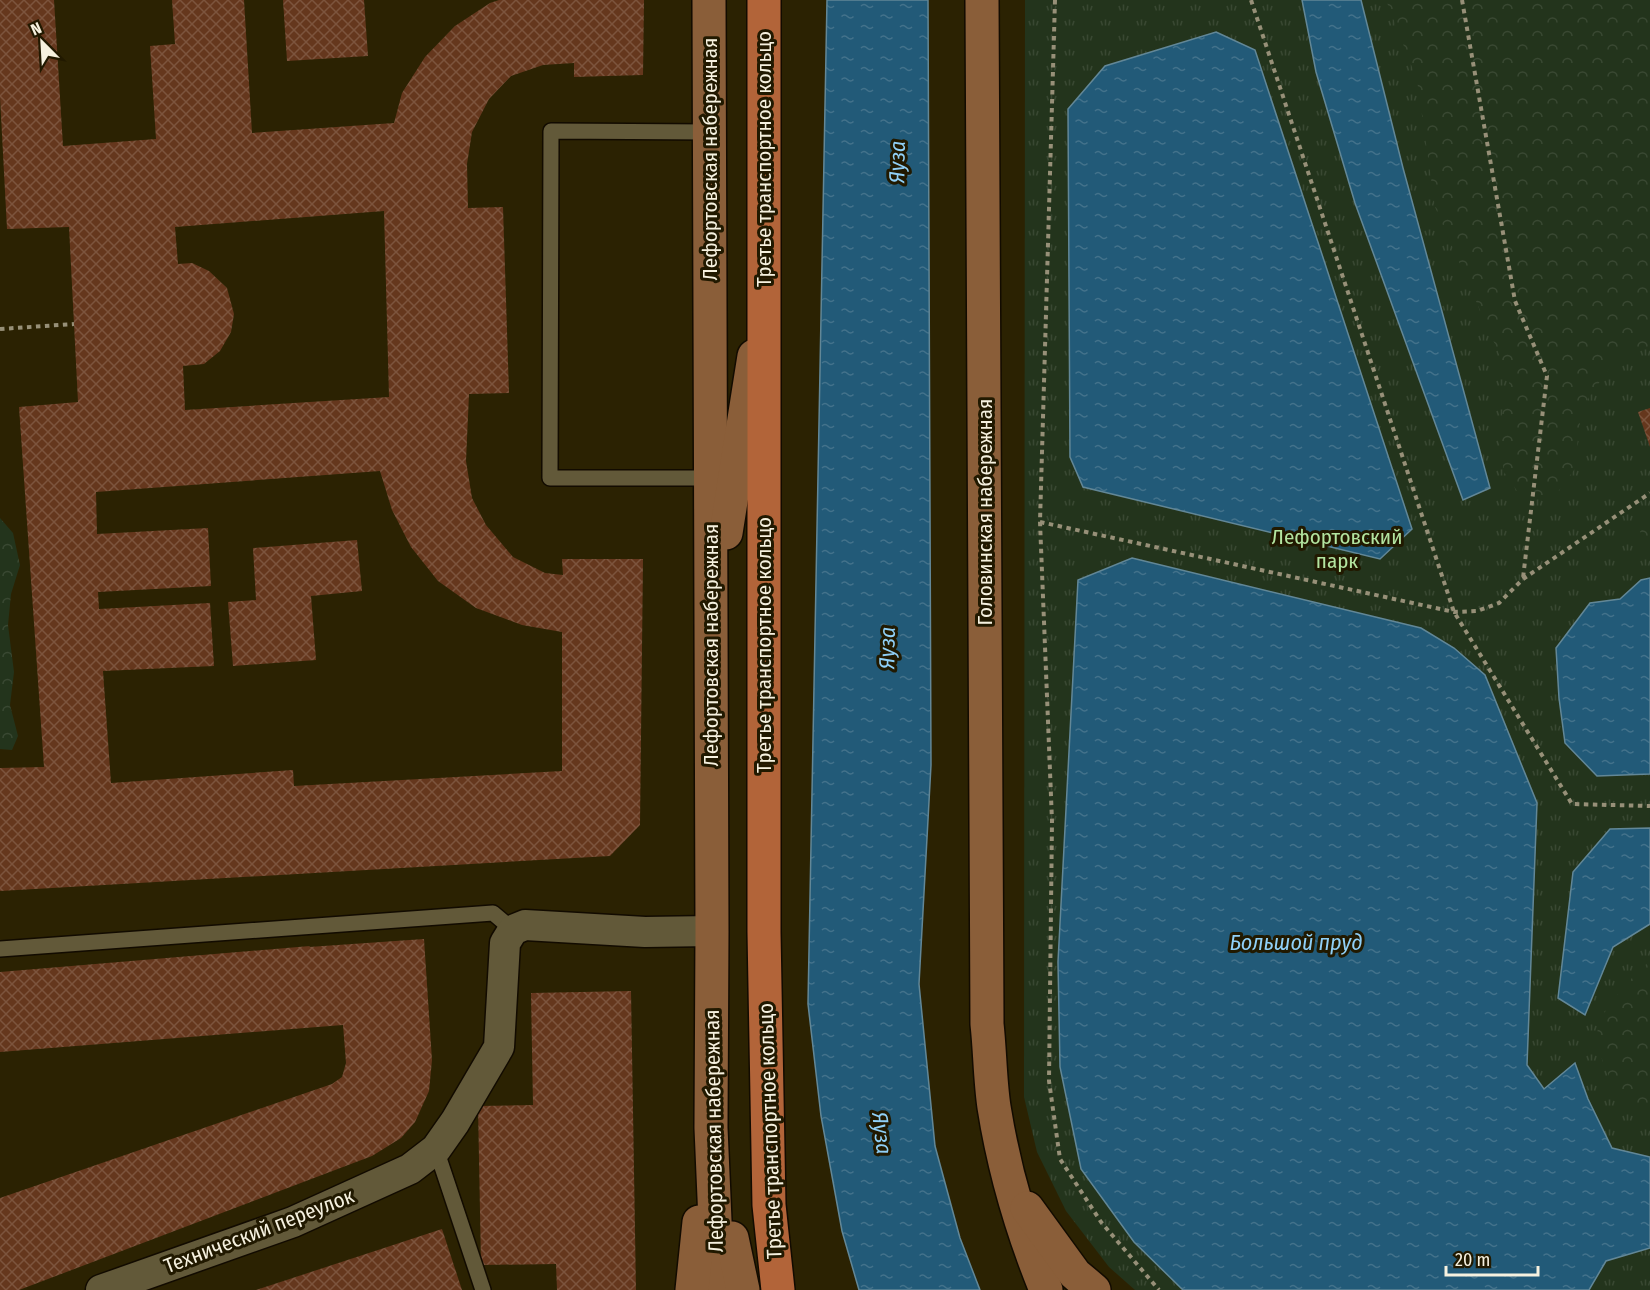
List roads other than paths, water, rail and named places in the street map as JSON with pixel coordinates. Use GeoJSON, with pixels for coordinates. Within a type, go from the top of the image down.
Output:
{"type":"FeatureCollection","features":[{"type":"Feature","properties":{"kind":"main road","name":"Лефортовская набережная"},"geometry":{"type":"LineString","coordinates":[[710,0],[711,1128],[718,1290]]}},
{"type":"Feature","properties":{"kind":"main road","name":"Третье транспортное кольцо"},"geometry":{"type":"LineString","coordinates":[[764,0],[764,944],[769,1205],[778,1290]]}},
{"type":"Feature","properties":{"kind":"main road","name":"Головинская набережная"},"geometry":{"type":"LineString","coordinates":[[982,0],[987,1024],[994,1106],[1009,1181],[1029,1248],[1046,1290]]}},
{"type":"Feature","properties":{"kind":"main road"},"geometry":{"type":"LineString","coordinates":[[710,633],[764,293]]}},
{"type":"Feature","properties":{"kind":"main road"},"geometry":{"type":"LineString","coordinates":[[692,1290],[711,1128]]}},
{"type":"Feature","properties":{"kind":"main road"},"geometry":{"type":"LineString","coordinates":[[711,1128],[742,1290]]}},
{"type":"Feature","properties":{"kind":"main road"},"geometry":{"type":"LineString","coordinates":[[1009,1181],[1046,1237],[1075,1274],[1094,1290]]}},
{"type":"Feature","properties":{"kind":"street"},"geometry":{"type":"LineString","coordinates":[[513,930],[525,925],[645,932],[712,931]]}},
{"type":"Feature","properties":{"kind":"street","name":"Технический переулок"},"geometry":{"type":"LineString","coordinates":[[101,1290],[294,1222],[410,1169],[436,1149],[455,1122],[499,1047],[505,943],[513,930]]}},
{"type":"Feature","properties":{"kind":"lane"},"geometry":{"type":"LineString","coordinates":[[710,132],[551,132],[550,478],[710,478]]}},
{"type":"Feature","properties":{"kind":"lane"},"geometry":{"type":"LineString","coordinates":[[0,949],[493,913],[513,930]]}},
{"type":"Feature","properties":{"kind":"lane"},"geometry":{"type":"LineString","coordinates":[[436,1149],[483,1290]]}},
{"type":"Feature","properties":{"kind":"water","name":"Яуза"},"geometry":{"type":"Polygon","coordinates":[[[827,0],[928,0],[931,765],[919,984],[935,1146],[960,1238],[980,1290],[859,1290],[842,1231],[821,1116],[808,1004],[827,0]]]}},
{"type":"Feature","properties":{"kind":"water"},"geometry":{"type":"Polygon","coordinates":[[[1302,0],[1361,0],[1403,168],[1490,488],[1463,500],[1355,203],[1316,72],[1302,0]]]}},
{"type":"Feature","properties":{"kind":"water"},"geometry":{"type":"Polygon","coordinates":[[[1216,32],[1255,50],[1412,529],[1380,559],[1083,487],[1070,457],[1068,109],[1105,66],[1216,32]]]}},
{"type":"Feature","properties":{"kind":"water","name":"Большой пруд"},"geometry":{"type":"Polygon","coordinates":[[[1132,558],[1421,628],[1454,648],[1485,675],[1537,803],[1527,1065],[1544,1089],[1575,1063],[1588,1099],[1612,1148],[1650,1157],[1650,1248],[1606,1261],[1589,1290],[1183,1290],[1134,1242],[1081,1169],[1060,1067],[1058,962],[1078,580],[1132,558]]]}},
{"type":"Feature","properties":{"kind":"water"},"geometry":{"type":"Polygon","coordinates":[[[1650,578],[1650,774],[1597,776],[1565,743],[1556,648],[1590,603],[1620,599],[1641,580],[1650,578]]]}},
{"type":"Feature","properties":{"kind":"water"},"geometry":{"type":"Polygon","coordinates":[[[1650,828],[1650,924],[1613,947],[1585,1015],[1558,998],[1573,872],[1610,829],[1650,828]]]}},
{"type":"Feature","properties":{"kind":"park label","name":"Лефортовский парк"},"geometry":{"type":"Point","coordinates":[1337,549]}}]}
